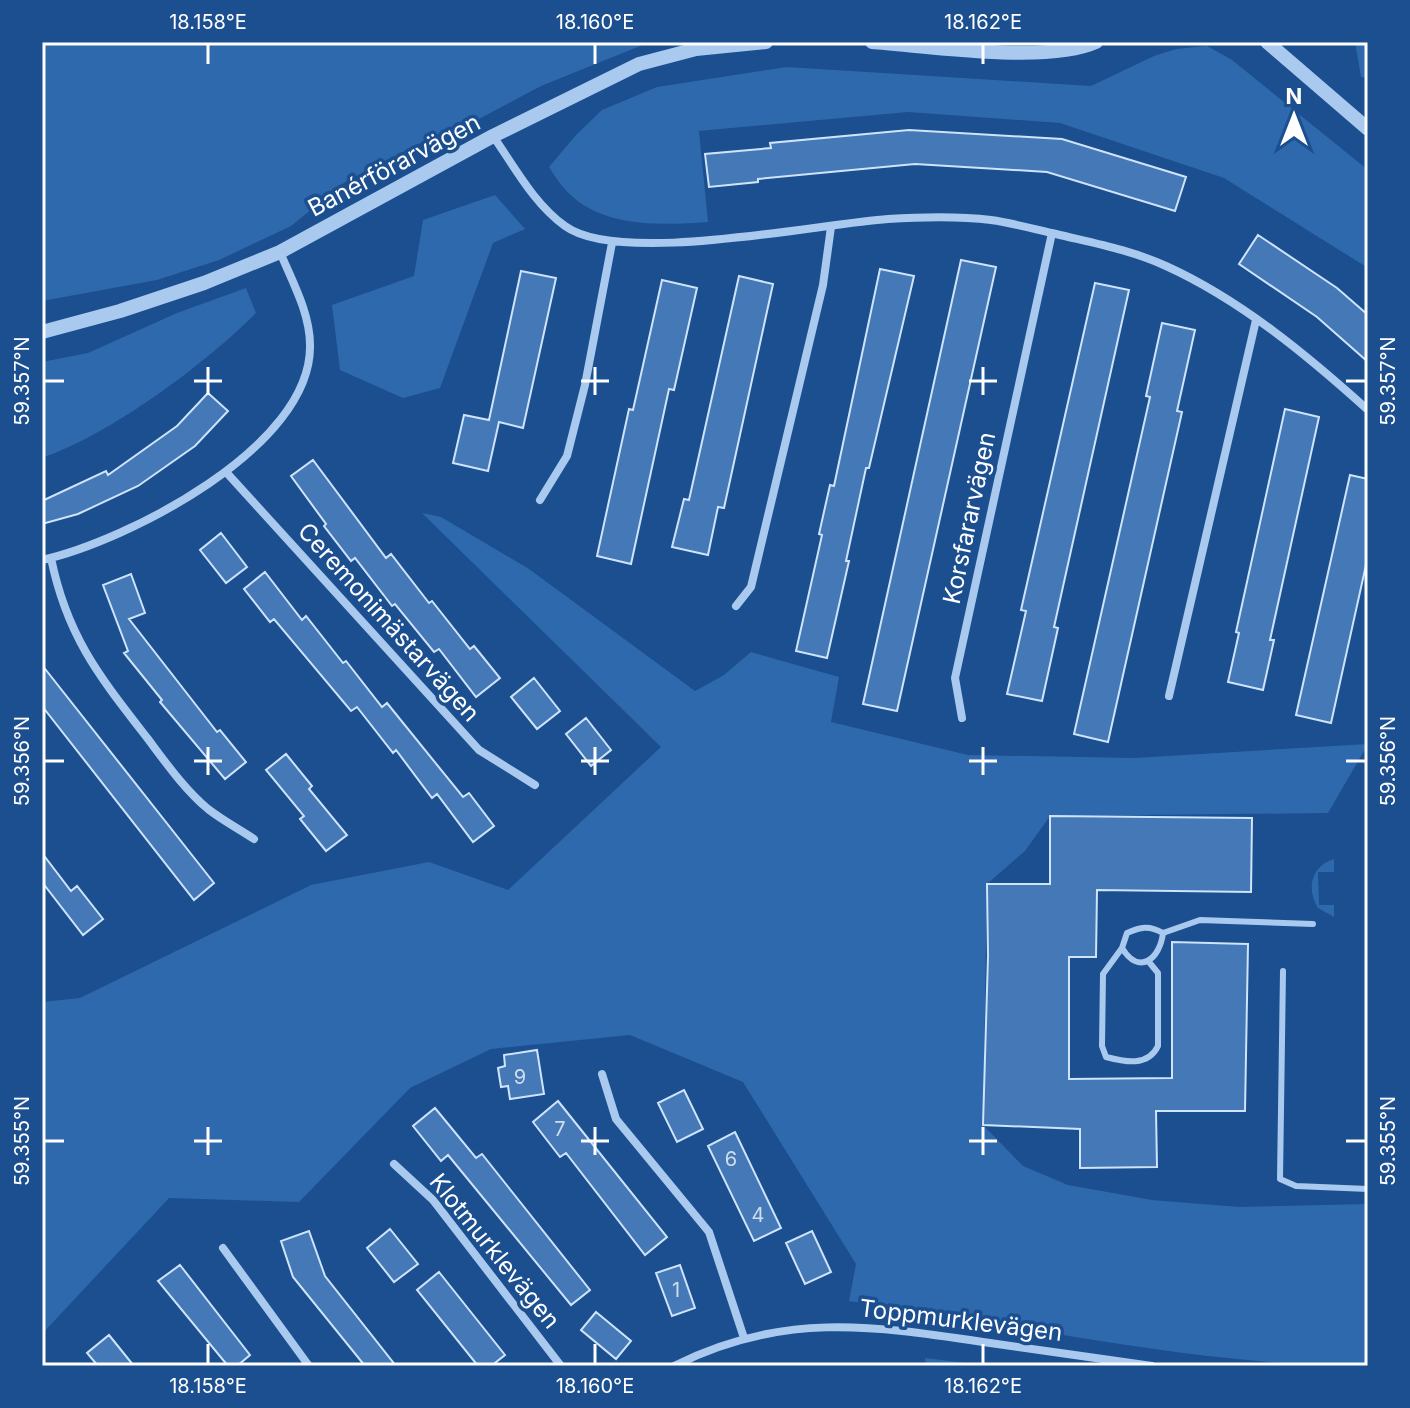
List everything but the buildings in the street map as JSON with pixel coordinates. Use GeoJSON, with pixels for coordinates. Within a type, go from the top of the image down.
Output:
{"type":"FeatureCollection","features":[{"type":"Feature","properties":{"kind":"street","name":"Banérförarvägen"},"geometry":{"type":"LineString","coordinates":[[42,332],[176,293],[280,252],[493,136],[639,64],[696,49],[766,42]]}},
{"type":"Feature","properties":{"kind":"street"},"geometry":{"type":"LineString","coordinates":[[872,42],[1055,52],[1096,42]]}},
{"type":"Feature","properties":{"kind":"street"},"geometry":{"type":"LineString","coordinates":[[1267,42],[1368,129]]}},
{"type":"Feature","properties":{"kind":"street"},"geometry":{"type":"LineString","coordinates":[[493,136],[542,204],[564,226],[582,235],[612,243],[657,243],[885,219],[957,217],[994,221],[1116,248],[1164,265],[1204,286],[1317,364],[1368,410]]}},
{"type":"Feature","properties":{"kind":"street"},"geometry":{"type":"LineString","coordinates":[[736,606],[751,587],[755,573],[823,285],[831,227]]}},
{"type":"Feature","properties":{"kind":"street","name":"Korsfararvägen"},"geometry":{"type":"LineString","coordinates":[[962,718],[955,678],[1052,233]]}},
{"type":"Feature","properties":{"kind":"street"},"geometry":{"type":"LineString","coordinates":[[540,500],[567,456],[585,385],[612,243]]}},
{"type":"Feature","properties":{"kind":"street"},"geometry":{"type":"LineString","coordinates":[[254,839],[208,809],[171,769],[99,676],[67,618],[46,559],[102,542],[151,519],[226,472],[276,424],[297,395],[307,374],[310,346],[307,319],[280,252]]}},
{"type":"Feature","properties":{"kind":"street"},"geometry":{"type":"LineString","coordinates":[[1169,696],[1256,320]]}},
{"type":"Feature","properties":{"kind":"street","name":"Ceremonimästarvägen"},"geometry":{"type":"LineString","coordinates":[[226,472],[479,750],[535,785]]}},
{"type":"Feature","properties":{"kind":"street"},"geometry":{"type":"LineString","coordinates":[[602,1074],[616,1119],[709,1232],[744,1338]]}},
{"type":"Feature","properties":{"kind":"street","name":"Klotmurklevägen"},"geometry":{"type":"LineString","coordinates":[[394,1164],[433,1200],[561,1366]]}},
{"type":"Feature","properties":{"kind":"street"},"geometry":{"type":"LineString","coordinates":[[223,1248],[309,1366]]}},
{"type":"Feature","properties":{"kind":"street","name":"Toppmurklevägen"},"geometry":{"type":"LineString","coordinates":[[674,1366],[744,1338],[843,1325],[900,1330],[1152,1366]]}},
{"type":"Feature","properties":{"kind":"lane"},"geometry":{"type":"LineString","coordinates":[[1163,933],[1200,920],[1313,924]]}},
{"type":"Feature","properties":{"kind":"lane"},"geometry":{"type":"LineString","coordinates":[[1149,962],[1158,973],[1158,1046],[1154,1055],[1147,1060],[1122,1061],[1106,1057],[1102,1046],[1103,974],[1122,948],[1127,933],[1140,927],[1154,927],[1163,933]]}},
{"type":"Feature","properties":{"kind":"lane"},"geometry":{"type":"LineString","coordinates":[[1122,948],[1127,957],[1149,962],[1156,956],[1163,933]]}},
{"type":"Feature","properties":{"kind":"lane"},"geometry":{"type":"LineString","coordinates":[[1283,971],[1280,1179],[1296,1186],[1368,1189]]}},
{"type":"Feature","properties":{"kind":"shaded area"},"geometry":{"type":"Polygon","coordinates":[[[42,42],[650,42],[541,86],[460,129],[436,135],[345,182],[291,226],[219,260],[157,280],[42,301],[42,42]]]}},
{"type":"Feature","properties":{"kind":"shaded area"},"geometry":{"type":"Polygon","coordinates":[[[1355,42],[1368,42],[1368,78],[1361,77],[1355,42]]]}},
{"type":"Feature","properties":{"kind":"shaded area"},"geometry":{"type":"Polygon","coordinates":[[[1207,46],[1232,60],[1368,170],[1368,268],[1224,178],[1060,123],[908,112],[699,131],[708,222],[655,224],[603,214],[569,194],[549,167],[602,110],[657,87],[787,67],[1091,86],[1154,56],[1176,49],[1207,46]]]}},
{"type":"Feature","properties":{"kind":"shaded area"},"geometry":{"type":"Polygon","coordinates":[[[495,195],[525,229],[493,243],[440,388],[403,398],[340,370],[332,305],[414,276],[423,220],[495,195]]]}},
{"type":"Feature","properties":{"kind":"shaded area"},"geometry":{"type":"Polygon","coordinates":[[[246,288],[256,313],[210,354],[155,396],[97,433],[42,458],[42,362],[88,353],[177,313],[246,288]]]}},
{"type":"Feature","properties":{"kind":"shaded area"},"geometry":{"type":"Polygon","coordinates":[[[422,513],[441,517],[529,569],[695,691],[724,675],[751,652],[839,677],[831,722],[968,755],[1134,758],[1368,744],[1328,813],[1050,816],[1025,851],[987,884],[983,1125],[1023,1166],[1068,1185],[1152,1200],[1239,1207],[1368,1204],[1368,1366],[1237,1359],[1172,1351],[849,1301],[856,1264],[743,1082],[630,1035],[491,1049],[410,1088],[299,1202],[169,1198],[42,1334],[42,1002],[80,998],[311,885],[429,862],[508,890],[661,747],[422,513]]]}},
{"type":"Feature","properties":{"kind":"shaded area"},"geometry":{"type":"Polygon","coordinates":[[[1334,859],[1334,872],[1318,872],[1319,905],[1334,905],[1334,917],[1318,908],[1312,886],[1320,867],[1334,859]]]}},
{"type":"Feature","properties":{"kind":"shaded area"},"geometry":{"type":"Polygon","coordinates":[[[925,1358],[991,1366],[926,1366],[925,1358]]]}}]}
